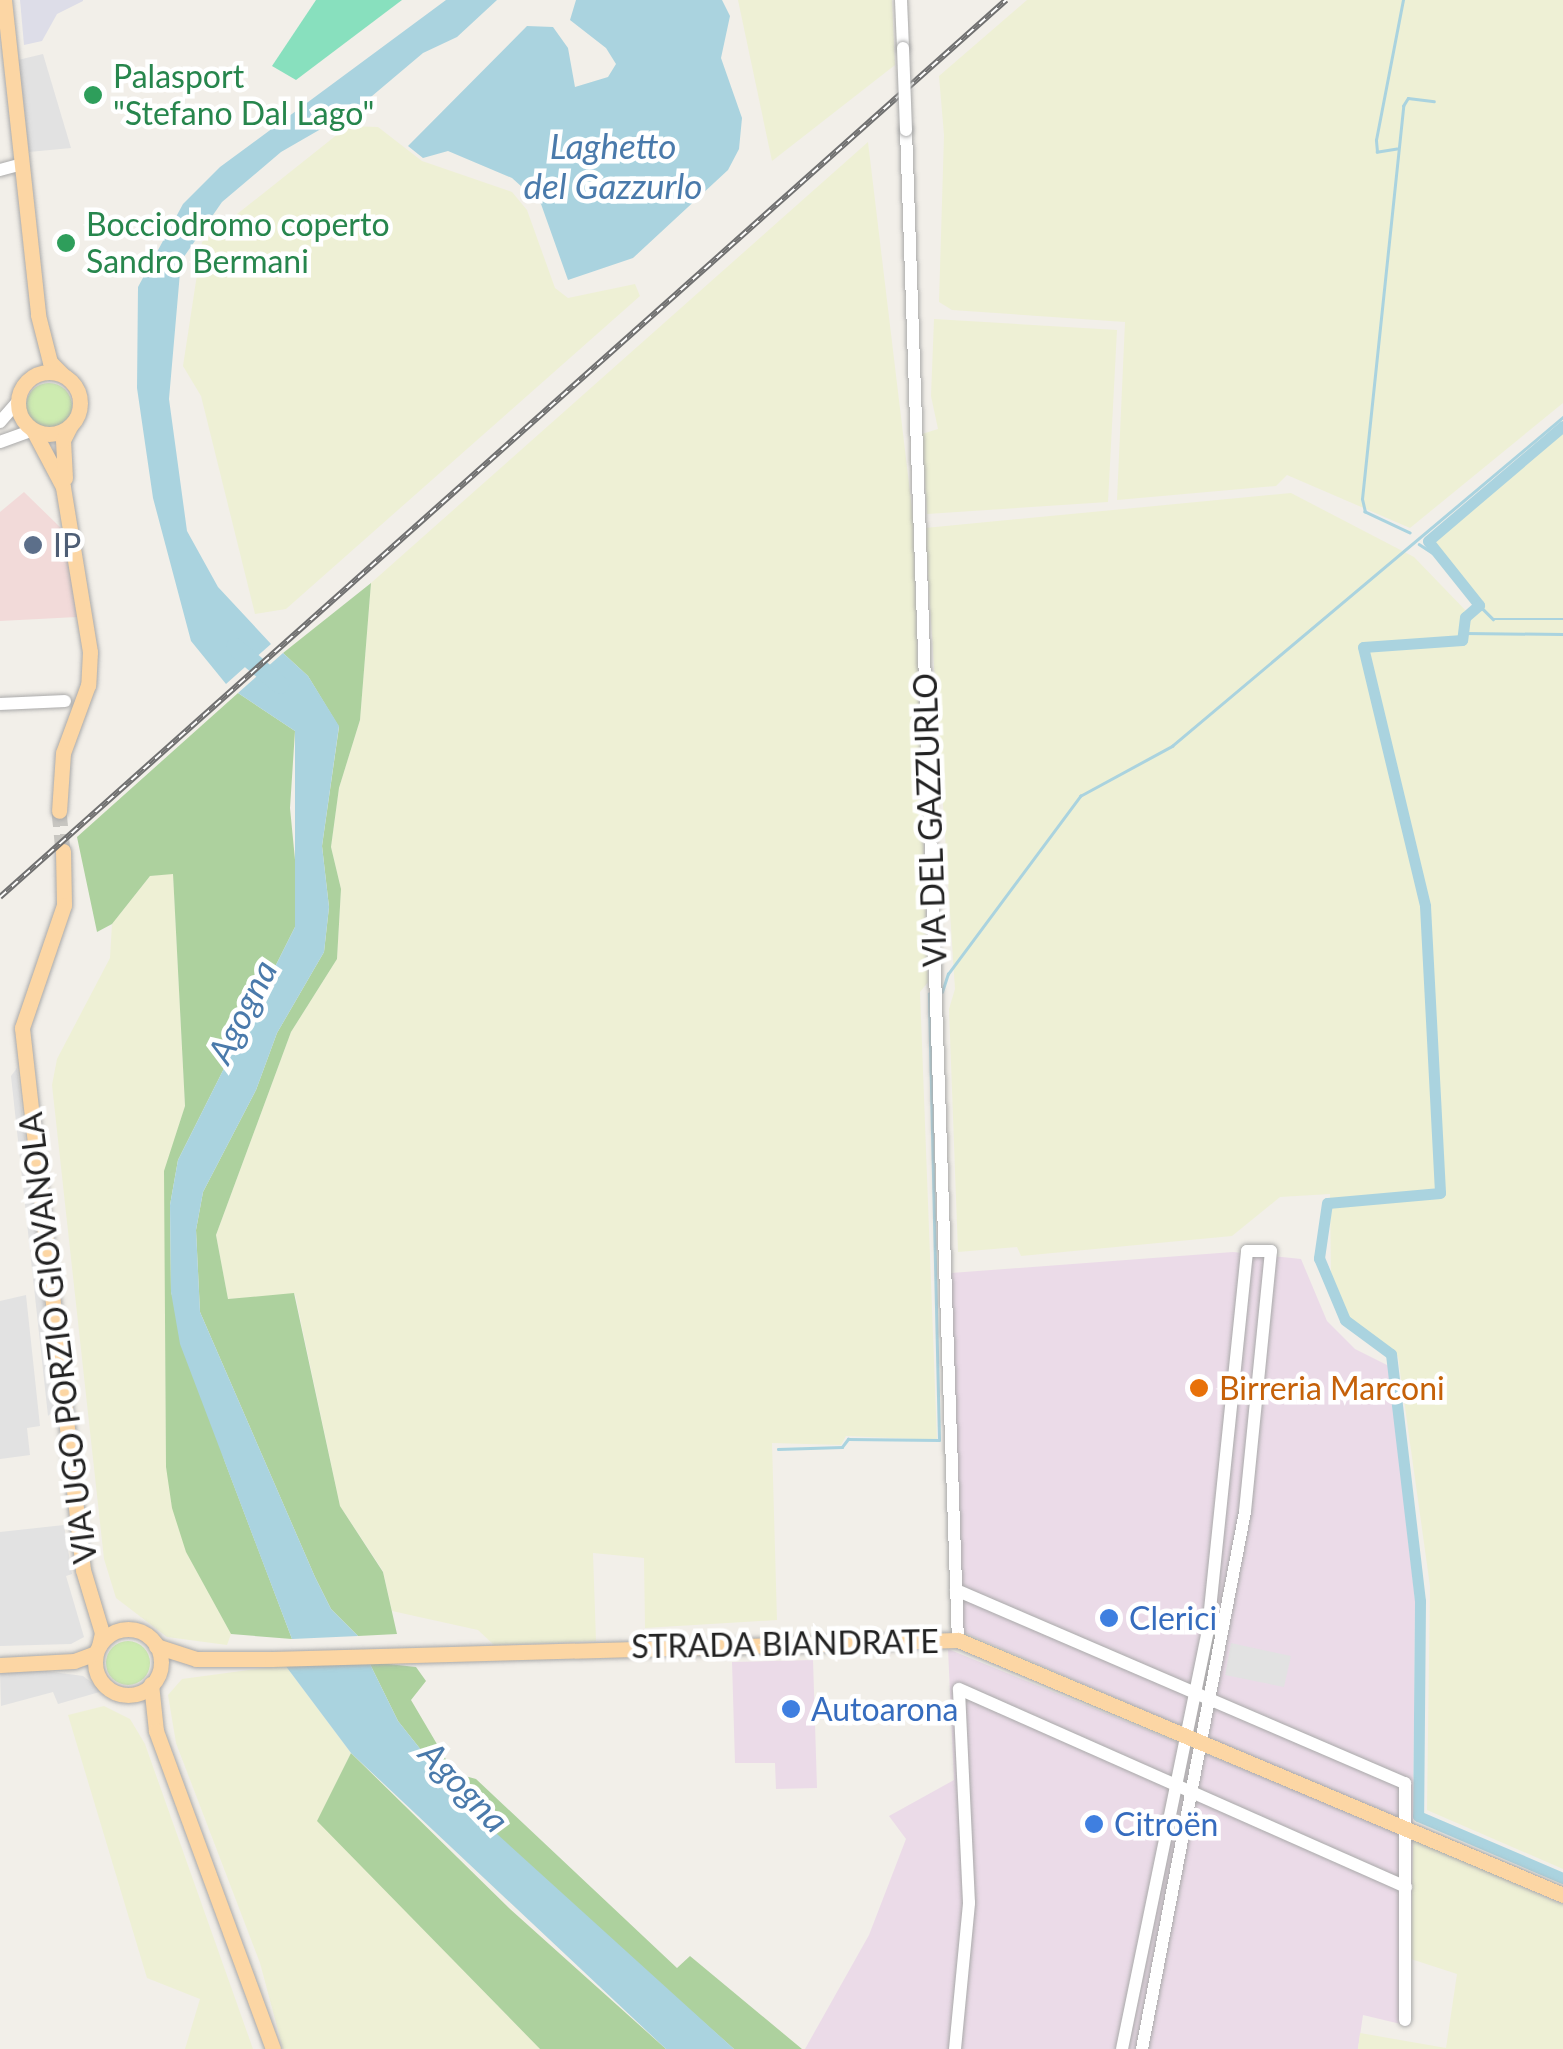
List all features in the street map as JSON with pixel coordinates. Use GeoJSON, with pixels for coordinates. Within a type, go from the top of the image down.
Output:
{"type":"FeatureCollection","features":[{"type":"Feature","properties":{"kind":"main road"},"geometry":{"type":"LineString","coordinates":[[4,0],[38,316],[39,369],[18,401],[62,487]]}},
{"type":"Feature","properties":{"kind":"main road"},"geometry":{"type":"LineString","coordinates":[[38,316],[50,362],[80,399],[63,440],[62,487],[90,652],[88,685],[61,765],[59,811]]}},
{"type":"Feature","properties":{"kind":"main road"},"geometry":{"type":"LineString","coordinates":[[32,377],[63,375]]}},
{"type":"Feature","properties":{"kind":"main road"},"geometry":{"type":"LineString","coordinates":[[33,430],[52,434],[70,426]]}},
{"type":"Feature","properties":{"kind":"main road","name":"VIA UGO PORZIO GIOVANOLA"},"geometry":{"type":"LineString","coordinates":[[63,851],[64,905],[22,1028],[84,1570],[92,1594],[97,1649]]}},
{"type":"Feature","properties":{"kind":"main road","name":"VIA UGO PORZIO GIOVANOLA"},"geometry":{"type":"LineString","coordinates":[[92,1594],[108,1615],[130,1629]]}},
{"type":"Feature","properties":{"kind":"main road"},"geometry":{"type":"LineString","coordinates":[[0,1666],[48,1664],[97,1649],[112,1633],[130,1629],[156,1646],[156,1731],[274,2049]]}},
{"type":"Feature","properties":{"kind":"main road","name":"STRADA BIANDRATE"},"geometry":{"type":"LineString","coordinates":[[156,1646],[196,1659],[272,1660],[958,1640],[1563,1894]]}},
{"type":"Feature","properties":{"kind":"main road"},"geometry":{"type":"LineString","coordinates":[[97,1649],[99,1678]]}},
{"type":"Feature","properties":{"kind":"main road","name":"STRADA BIANDRATE"},"geometry":{"type":"LineString","coordinates":[[154,1679],[196,1659]]}},
{"type":"Feature","properties":{"kind":"main road"},"geometry":{"type":"LineString","coordinates":[[48,1664],[99,1678],[124,1694],[156,1731]]}},
{"type":"Feature","properties":{"kind":"main road"},"geometry":{"type":"LineString","coordinates":[[124,1694],[154,1679]]}},
{"type":"Feature","properties":{"kind":"street","name":"VIA DEL GAZZURLO"},"geometry":{"type":"LineString","coordinates":[[901,0],[958,1640]]}},
{"type":"Feature","properties":{"kind":"street"},"geometry":{"type":"LineString","coordinates":[[0,170],[22,164]]}},
{"type":"Feature","properties":{"kind":"street"},"geometry":{"type":"LineString","coordinates":[[0,422],[18,401]]}},
{"type":"Feature","properties":{"kind":"street"},"geometry":{"type":"LineString","coordinates":[[0,442],[33,430]]}},
{"type":"Feature","properties":{"kind":"street"},"geometry":{"type":"LineString","coordinates":[[0,704],[64,701]]}},
{"type":"Feature","properties":{"kind":"street"},"geometry":{"type":"LineString","coordinates":[[1122,2049],[1195,1692],[1224,1514],[1247,1252],[1271,1252],[1244,1512],[1142,2049]]}},
{"type":"Feature","properties":{"kind":"street"},"geometry":{"type":"LineString","coordinates":[[956,1590],[1405,1783],[1405,2020]]}},
{"type":"Feature","properties":{"kind":"street"},"geometry":{"type":"LineString","coordinates":[[956,2049],[969,1903],[959,1689],[1406,1887]]}},
{"type":"Feature","properties":{"kind":"shaded area"},"geometry":{"type":"Polygon","coordinates":[[[20,0],[83,1],[57,14],[42,41],[24,45],[20,0]]]}},
{"type":"Feature","properties":{"kind":"shaded area"},"geometry":{"type":"Polygon","coordinates":[[[43,54],[71,148],[29,152],[18,60],[43,54]]]}},
{"type":"Feature","properties":{"kind":"shaded area","name":"IP"},"geometry":{"type":"Polygon","coordinates":[[[24,492],[63,530],[77,617],[0,621],[0,512],[24,492]]]}},
{"type":"Feature","properties":{"kind":"shaded area"},"geometry":{"type":"Polygon","coordinates":[[[17,1068],[56,1409],[48,1416],[11,1076],[17,1068]]]}},
{"type":"Feature","properties":{"kind":"shaded area"},"geometry":{"type":"Polygon","coordinates":[[[1233,1252],[1301,1259],[1327,1321],[1355,1349],[1389,1366],[1415,1600],[1413,1826],[963,1632],[951,1273],[1233,1252]]]}},
{"type":"Feature","properties":{"kind":"shaded area"},"geometry":{"type":"Polygon","coordinates":[[[26,1295],[40,1426],[27,1428],[30,1455],[0,1459],[0,1301],[26,1295]]]}},
{"type":"Feature","properties":{"kind":"shaded area"},"geometry":{"type":"Polygon","coordinates":[[[64,1525],[72,1574],[66,1576],[84,1637],[71,1644],[0,1646],[0,1532],[64,1525]]]}},
{"type":"Feature","properties":{"kind":"shaded area"},"geometry":{"type":"Polygon","coordinates":[[[1231,1643],[1291,1656],[1284,1687],[1225,1675],[1231,1643]]]}},
{"type":"Feature","properties":{"kind":"shaded area"},"geometry":{"type":"Polygon","coordinates":[[[948,1649],[1413,1838],[1409,2026],[1363,2015],[1358,2049],[805,2049],[869,1935],[906,1839],[889,1816],[954,1780],[948,1649]]]}},
{"type":"Feature","properties":{"kind":"shaded area"},"geometry":{"type":"Polygon","coordinates":[[[813,1660],[817,1788],[776,1789],[775,1763],[735,1763],[732,1662],[813,1660]]]}},
{"type":"Feature","properties":{"kind":"shaded area"},"geometry":{"type":"Polygon","coordinates":[[[38,1670],[83,1676],[103,1691],[58,1704],[53,1692],[1,1706],[0,1672],[38,1670]]]}},
{"type":"Feature","properties":{"kind":"green space"},"geometry":{"type":"Polygon","coordinates":[[[316,0],[402,0],[296,80],[272,66],[316,0]]]}},
{"type":"Feature","properties":{"kind":"green space"},"geometry":{"type":"Polygon","coordinates":[[[738,0],[892,0],[895,65],[772,161],[738,0]]]}},
{"type":"Feature","properties":{"kind":"green space"},"geometry":{"type":"Polygon","coordinates":[[[1027,0],[1563,0],[1563,403],[1410,528],[1287,475],[1276,486],[1117,500],[1125,322],[952,310],[939,302],[944,135],[939,76],[1027,0]]]}},
{"type":"Feature","properties":{"kind":"green space"},"geometry":{"type":"Polygon","coordinates":[[[348,126],[378,127],[422,161],[512,192],[527,210],[555,288],[568,298],[635,284],[640,296],[286,609],[255,614],[201,396],[183,366],[202,242],[348,126]]]}},
{"type":"Feature","properties":{"kind":"green space"},"geometry":{"type":"Polygon","coordinates":[[[868,142],[913,517],[928,982],[920,992],[937,1440],[846,1436],[841,1445],[772,1443],[777,1620],[645,1628],[644,1558],[593,1553],[596,1641],[494,1645],[478,1630],[392,1611],[383,1571],[340,1506],[295,1294],[228,1299],[216,1235],[291,1032],[337,959],[341,889],[331,847],[339,788],[360,720],[371,583],[868,142]]]}},
{"type":"Feature","properties":{"kind":"green space"},"geometry":{"type":"Polygon","coordinates":[[[934,319],[1117,330],[1108,502],[927,514],[922,434],[938,429],[931,396],[934,319]]]}},
{"type":"Feature","properties":{"kind":"green space"},"geometry":{"type":"Polygon","coordinates":[[[49,383],[65,390],[72,406],[65,422],[49,429],[33,422],[26,406],[33,390],[49,383]]]}},
{"type":"Feature","properties":{"kind":"green space"},"geometry":{"type":"Polygon","coordinates":[[[1563,432],[1563,1869],[1427,1810],[1430,1586],[1398,1357],[1348,1316],[1331,1275],[1330,1194],[1280,1197],[1232,1236],[1021,1256],[1017,1247],[958,1252],[949,1009],[955,989],[925,528],[1291,493],[1414,557],[1469,614],[1480,613],[1484,603],[1433,544],[1563,432]]]}},
{"type":"Feature","properties":{"kind":"green space"},"geometry":{"type":"Polygon","coordinates":[[[371,583],[360,720],[339,788],[331,847],[341,889],[337,959],[291,1032],[216,1235],[228,1299],[294,1293],[340,1506],[383,1572],[397,1634],[358,1636],[331,1609],[315,1577],[200,1312],[196,1230],[203,1192],[256,1090],[277,1033],[324,952],[329,907],[322,846],[339,727],[308,676],[283,653],[371,583]]]}},
{"type":"Feature","properties":{"kind":"green space"},"geometry":{"type":"Polygon","coordinates":[[[238,693],[295,731],[290,808],[299,901],[295,927],[178,1160],[170,1205],[171,1292],[225,1462],[292,1639],[231,1634],[186,1552],[172,1508],[166,1467],[164,1171],[185,1106],[173,874],[150,876],[112,924],[97,932],[77,837],[238,693]]]}},
{"type":"Feature","properties":{"kind":"green space"},"geometry":{"type":"Polygon","coordinates":[[[173,873],[185,1106],[165,1171],[166,1467],[186,1551],[231,1634],[227,1645],[167,1637],[116,1598],[104,1559],[52,1085],[57,1059],[110,958],[112,924],[150,876],[173,873]]]}},
{"type":"Feature","properties":{"kind":"green space"},"geometry":{"type":"Polygon","coordinates":[[[128,1641],[144,1647],[150,1663],[144,1679],[128,1685],[112,1679],[106,1663],[112,1647],[128,1641]]]}},
{"type":"Feature","properties":{"kind":"green space"},"geometry":{"type":"Polygon","coordinates":[[[369,1662],[416,1667],[426,1681],[411,1700],[454,1773],[476,1779],[677,1968],[690,1956],[802,2049],[734,2049],[532,1870],[464,1804],[398,1721],[369,1662]]]}},
{"type":"Feature","properties":{"kind":"green space"},"geometry":{"type":"Polygon","coordinates":[[[285,1665],[351,1753],[318,1821],[540,2049],[283,2049],[260,1963],[176,1743],[168,1695],[182,1679],[285,1665]]]}},
{"type":"Feature","properties":{"kind":"green space"},"geometry":{"type":"Polygon","coordinates":[[[104,1706],[130,1719],[145,1744],[253,2049],[185,2049],[200,1999],[147,1978],[68,1715],[104,1706]]]}},
{"type":"Feature","properties":{"kind":"green space"},"geometry":{"type":"Polygon","coordinates":[[[351,1753],[510,1909],[666,2049],[540,2049],[317,1821],[351,1753]]]}},
{"type":"Feature","properties":{"kind":"green space"},"geometry":{"type":"Polygon","coordinates":[[[1413,1838],[1563,1905],[1563,2049],[1358,2049],[1360,2033],[1446,2048],[1457,1974],[1411,1959],[1413,1838]]]}},
{"type":"Feature","properties":{"kind":"water"},"geometry":{"type":"Polygon","coordinates":[[[446,0],[497,0],[457,37],[423,53],[359,107],[281,152],[222,202],[181,261],[169,399],[187,531],[218,587],[271,644],[226,684],[191,641],[153,498],[137,388],[138,287],[183,204],[220,167],[446,0]]]}},
{"type":"Feature","properties":{"kind":"water","name":"Laghetto del Gazzurlo"},"geometry":{"type":"Polygon","coordinates":[[[576,0],[722,0],[730,16],[721,58],[742,118],[739,149],[728,170],[633,258],[568,280],[541,204],[512,178],[448,151],[423,158],[408,146],[527,26],[553,27],[568,48],[575,87],[608,77],[616,64],[606,48],[570,20],[576,0]]]}},
{"type":"Feature","properties":{"kind":"water"},"geometry":{"type":"Polygon","coordinates":[[[283,653],[308,676],[339,726],[322,846],[329,907],[324,952],[277,1033],[256,1090],[203,1192],[196,1230],[200,1312],[315,1577],[331,1609],[358,1636],[292,1639],[180,1344],[171,1292],[170,1205],[178,1160],[295,927],[295,731],[238,693],[283,653]]]}},
{"type":"Feature","properties":{"kind":"water"},"geometry":{"type":"Polygon","coordinates":[[[369,1662],[398,1721],[464,1804],[734,2049],[666,2049],[351,1753],[285,1665],[369,1662]]]}},
{"type":"Feature","properties":{"kind":"waterway"},"geometry":{"type":"LineString","coordinates":[[1397,149],[1377,152],[1376,140],[1403,0]]}},
{"type":"Feature","properties":{"kind":"waterway"},"geometry":{"type":"LineString","coordinates":[[1410,533],[1365,512],[1362,499],[1403,106],[1408,98],[1434,101]]}},
{"type":"Feature","properties":{"kind":"waterway"},"geometry":{"type":"LineString","coordinates":[[942,992],[948,974],[1080,796],[1172,746],[1563,417]]}},
{"type":"Feature","properties":{"kind":"waterway"},"geometry":{"type":"LineString","coordinates":[[1563,426],[1428,541],[1479,605],[1465,617],[1462,640],[1363,647],[1425,906],[1440,1193],[1327,1203],[1319,1258],[1345,1320],[1391,1354],[1420,1601],[1418,1816],[1563,1878]]}},
{"type":"Feature","properties":{"kind":"waterway"},"geometry":{"type":"LineString","coordinates":[[1419,544],[1436,555]]}},
{"type":"Feature","properties":{"kind":"waterway"},"geometry":{"type":"LineString","coordinates":[[1479,605],[1493,619],[1563,619]]}},
{"type":"Feature","properties":{"kind":"waterway"},"geometry":{"type":"LineString","coordinates":[[1465,633],[1563,634]]}},
{"type":"Feature","properties":{"kind":"waterway","name":"Agogna"},"geometry":{"type":"LineString","coordinates":[[235,647],[280,685]]}},
{"type":"Feature","properties":{"kind":"waterway"},"geometry":{"type":"LineString","coordinates":[[778,1449],[842,1447],[848,1439],[939,1440],[929,994]]}},
{"type":"Feature","properties":{"kind":"tunnel"},"geometry":{"type":"LineString","coordinates":[[59,811],[63,851]]}},
{"type":"Feature","properties":{"kind":"railway"},"geometry":{"type":"LineString","coordinates":[[0,897],[1006,0]]}},
{"type":"Feature","properties":{"kind":"place","name":"Palasport \"Stefano Dal Lago\""},"geometry":{"type":"Point","coordinates":[93,95]}},
{"type":"Feature","properties":{"kind":"place","name":"Bocciodromo coperto Sandro Bermani"},"geometry":{"type":"Point","coordinates":[66,243]}},
{"type":"Feature","properties":{"kind":"place","name":"IP"},"geometry":{"type":"Point","coordinates":[33,545]}},
{"type":"Feature","properties":{"kind":"place","name":"Birreria Marconi"},"geometry":{"type":"Point","coordinates":[1199,1388]}},
{"type":"Feature","properties":{"kind":"place","name":"Clerici"},"geometry":{"type":"Point","coordinates":[1109,1618]}},
{"type":"Feature","properties":{"kind":"place","name":"Autoarona"},"geometry":{"type":"Point","coordinates":[791,1709]}},
{"type":"Feature","properties":{"kind":"place","name":"Citroën"},"geometry":{"type":"Point","coordinates":[1094,1824]}}]}
